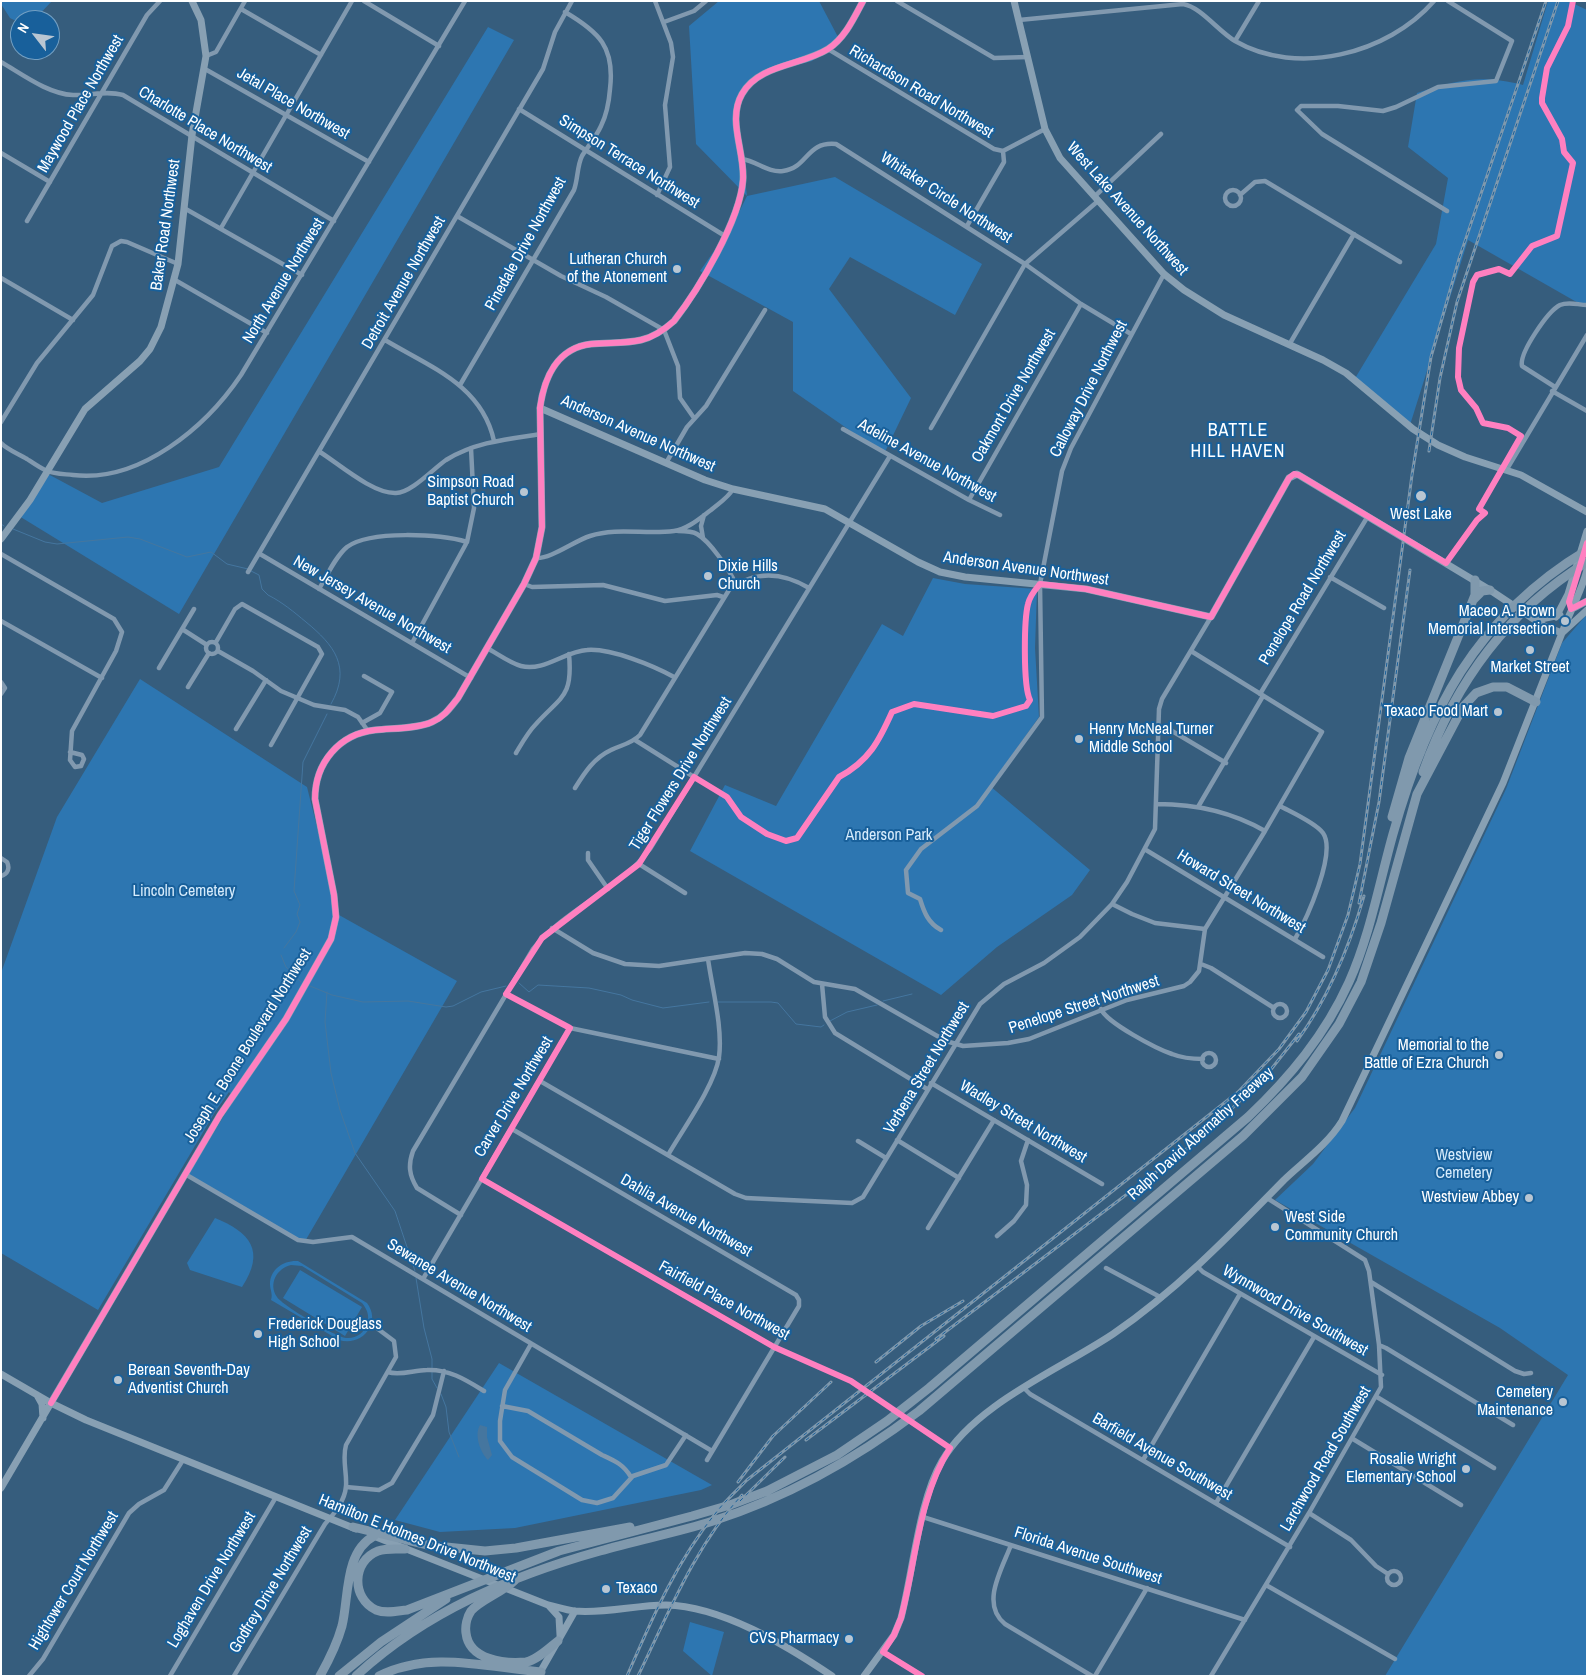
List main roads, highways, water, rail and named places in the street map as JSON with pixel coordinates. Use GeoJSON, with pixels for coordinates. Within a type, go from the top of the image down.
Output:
{"type":"FeatureCollection","features":[{"type":"Feature","properties":{"kind":"highway","name":"Ralph David Abernathy Freeway"},"geometry":{"type":"LineString","coordinates":[[648,1527],[692,1516],[758,1494],[818,1466],[887,1421],[1265,1101],[1296,1067],[1322,1032],[1350,980],[1373,915],[1392,835],[1417,757],[1439,705],[1462,666],[1503,615],[1524,595],[1565,563],[1587,550]]}},
{"type":"Feature","properties":{"kind":"highway"},"geometry":{"type":"LineString","coordinates":[[356,1676],[411,1634],[478,1594],[520,1576],[740,1512],[805,1483],[870,1446],[898,1428],[919,1411],[1265,1115],[1302,1077],[1328,1042],[1355,995],[1371,954],[1432,748],[1454,700],[1483,656],[1512,621],[1562,578],[1587,562]]}},
{"type":"Feature","properties":{"kind":"highway"},"geometry":{"type":"LineString","coordinates":[[1392,835],[1392,816],[1402,779],[1476,592],[1474,580]]}},
{"type":"Feature","properties":{"kind":"highway"},"geometry":{"type":"LineString","coordinates":[[1473,599],[1482,591],[1490,590]]}},
{"type":"Feature","properties":{"kind":"highway"},"geometry":{"type":"LineString","coordinates":[[1417,794],[1460,712],[1472,696],[1488,688],[1507,687],[1536,702]]}},
{"type":"Feature","properties":{"kind":"highway"},"geometry":{"type":"LineString","coordinates":[[356,1528],[427,1545],[485,1551],[516,1548],[626,1527],[648,1527]]}},
{"type":"Feature","properties":{"kind":"highway"},"geometry":{"type":"LineString","coordinates":[[405,1549],[379,1550],[364,1561],[359,1570],[357,1581],[359,1590],[368,1605],[384,1612],[407,1610],[559,1551],[648,1527]]}},
{"type":"Feature","properties":{"kind":"highway"},"geometry":{"type":"LineString","coordinates":[[356,1528],[362,1545]]}},
{"type":"Feature","properties":{"kind":"highway"},"geometry":{"type":"LineString","coordinates":[[320,1676],[342,1628],[350,1573],[362,1545],[374,1536]]}},
{"type":"Feature","properties":{"kind":"highway"},"geometry":{"type":"LineString","coordinates":[[520,1576],[505,1590],[470,1613],[466,1628],[468,1642],[475,1651],[489,1659],[527,1662],[541,1671]]}},
{"type":"Feature","properties":{"kind":"highway"},"geometry":{"type":"LineString","coordinates":[[339,1676],[388,1637],[464,1589]]}},
{"type":"Feature","properties":{"kind":"highway"},"geometry":{"type":"LineString","coordinates":[[527,1662],[538,1657],[559,1639]]}},
{"type":"Feature","properties":{"kind":"highway"},"geometry":{"type":"LineString","coordinates":[[379,1676],[410,1664],[446,1661],[541,1671]]}},
{"type":"Feature","properties":{"kind":"main road","name":"Baker Road Northwest"},"geometry":{"type":"LineString","coordinates":[[1,539],[48,471],[85,409],[104,390],[140,361],[150,349],[161,327],[178,264],[192,135],[205,69],[206,56],[200,20],[192,1]]}},
{"type":"Feature","properties":{"kind":"main road","name":"Joseph E. Boone Boulevard Northwest"},"geometry":{"type":"LineString","coordinates":[[1,1488],[220,1115],[286,1019],[330,939],[336,917],[334,895],[315,798],[318,772],[330,753],[351,738],[368,731],[426,724],[448,711],[471,678],[524,584],[536,558],[542,527],[540,408],[545,380],[555,363],[568,352],[589,344],[641,340],[664,330],[680,313],[725,236],[740,199],[743,179],[736,116],[738,102],[744,90],[769,72],[828,49],[844,33],[863,1]]}},
{"type":"Feature","properties":{"kind":"main road","name":"West Lake Avenue Northwest"},"geometry":{"type":"LineString","coordinates":[[1014,1],[1045,129],[1060,158],[1164,274],[1184,290],[1224,315],[1324,360],[1346,373],[1413,429],[1438,445],[1465,457],[1507,469],[1587,512]]}},
{"type":"Feature","properties":{"kind":"main road","name":"Anderson Avenue Northwest"},"geometry":{"type":"LineString","coordinates":[[540,408],[705,480],[734,489],[815,505],[849,522],[918,562],[940,572],[965,577],[1086,589],[1211,617],[1289,478],[1294,474],[1299,475],[1474,580]]}},
{"type":"Feature","properties":{"kind":"main road"},"geometry":{"type":"LineString","coordinates":[[1556,617],[1568,594],[1587,531]]}},
{"type":"Feature","properties":{"kind":"main road"},"geometry":{"type":"LineString","coordinates":[[1571,609],[1569,602],[1587,543]]}},
{"type":"Feature","properties":{"kind":"main road"},"geometry":{"type":"LineString","coordinates":[[864,1676],[894,1635],[901,1618],[923,1517],[934,1477],[950,1448],[971,1426],[1024,1388],[1111,1335],[1162,1298],[1198,1267],[1325,1143],[1352,1105],[1503,783],[1571,609],[1578,600],[1586,574]]}},
{"type":"Feature","properties":{"kind":"main road"},"geometry":{"type":"LineString","coordinates":[[1474,580],[1553,632],[1562,633],[1587,610]]}},
{"type":"Feature","properties":{"kind":"main road"},"geometry":{"type":"LineString","coordinates":[[1542,619],[1556,617],[1587,601]]}},
{"type":"Feature","properties":{"kind":"main road"},"geometry":{"type":"LineString","coordinates":[[1531,616],[1542,619],[1562,633]]}},
{"type":"Feature","properties":{"kind":"main road","name":"Hamilton E Holmes Drive Northwest"},"geometry":{"type":"LineString","coordinates":[[1,1374],[65,1410],[183,1460],[548,1605],[575,1611],[665,1605],[702,1609],[737,1622],[829,1675]]}},
{"type":"Feature","properties":{"kind":"main road"},"geometry":{"type":"LineString","coordinates":[[61,1387],[60,1401],[65,1410],[53,1412],[43,1418],[42,1404],[37,1395],[49,1394],[61,1387]]}},
{"type":"Feature","properties":{"kind":"main road"},"geometry":{"type":"LineString","coordinates":[[548,1605],[559,1617],[559,1639]]}},
{"type":"Feature","properties":{"kind":"main road"},"geometry":{"type":"LineString","coordinates":[[541,1671],[575,1611]]}},
{"type":"Feature","properties":{"kind":"waterway"},"geometry":{"type":"LineString","coordinates":[[13,529],[45,542],[57,544],[128,537],[140,539],[187,557],[211,552],[227,564],[248,569]]}},
{"type":"Feature","properties":{"kind":"waterway"},"geometry":{"type":"LineString","coordinates":[[251,571],[259,575],[262,589],[268,595],[306,622],[332,648],[340,668],[340,679],[331,704]]}},
{"type":"Feature","properties":{"kind":"waterway"},"geometry":{"type":"LineString","coordinates":[[284,948],[296,932],[300,922],[297,914],[300,905],[294,891],[303,762],[327,714]]}},
{"type":"Feature","properties":{"kind":"waterway"},"geometry":{"type":"LineString","coordinates":[[281,955],[286,967],[301,982]]}},
{"type":"Feature","properties":{"kind":"waterway"},"geometry":{"type":"LineString","coordinates":[[519,983],[529,992],[538,985],[589,988],[621,995],[632,1000],[663,1008],[709,1002]]}},
{"type":"Feature","properties":{"kind":"waterway"},"geometry":{"type":"LineString","coordinates":[[310,986],[332,995],[363,1002],[408,1001],[446,1007],[453,1006],[481,992],[506,986]]}},
{"type":"Feature","properties":{"kind":"waterway"},"geometry":{"type":"LineString","coordinates":[[327,992],[325,1022],[331,1073],[340,1110],[355,1153],[395,1211],[415,1271]]}},
{"type":"Feature","properties":{"kind":"waterway"},"geometry":{"type":"LineString","coordinates":[[883,1001],[912,994]]}},
{"type":"Feature","properties":{"kind":"waterway"},"geometry":{"type":"LineString","coordinates":[[718,1002],[778,1003],[796,1024],[821,1027],[824,1025]]}},
{"type":"Feature","properties":{"kind":"waterway"},"geometry":{"type":"LineString","coordinates":[[830,1021],[847,1012],[877,1005]]}},
{"type":"Feature","properties":{"kind":"waterway"},"geometry":{"type":"LineString","coordinates":[[416,1278],[424,1328],[432,1359],[432,1379],[437,1388]]}},
{"type":"Feature","properties":{"kind":"waterway"},"geometry":{"type":"LineString","coordinates":[[441,1394],[446,1407],[449,1432],[459,1457]]}},
{"type":"Feature","properties":{"kind":"railway"},"geometry":{"type":"LineString","coordinates":[[627,1676],[666,1592],[688,1552],[719,1510],[747,1480],[1238,1092],[1279,1049],[1306,1012],[1328,970],[1348,915],[1360,864],[1412,475],[1431,357],[1459,259],[1546,1]]}},
{"type":"Feature","properties":{"kind":"railway"},"geometry":{"type":"LineString","coordinates":[[1429,451],[1440,378],[1457,302],[1558,1]]}},
{"type":"Feature","properties":{"kind":"railway"},"geometry":{"type":"LineString","coordinates":[[1359,903],[1379,802],[1410,570]]}},
{"type":"Feature","properties":{"kind":"railway"},"geometry":{"type":"LineString","coordinates":[[1297,1041],[1319,1007],[1337,972],[1364,896]]}},
{"type":"Feature","properties":{"kind":"railway"},"geometry":{"type":"LineString","coordinates":[[936,1339],[1201,1138],[1265,1077],[1299,1034]]}},
{"type":"Feature","properties":{"kind":"railway"},"geometry":{"type":"LineString","coordinates":[[876,1362],[921,1326],[963,1301]]}},
{"type":"Feature","properties":{"kind":"railway"},"geometry":{"type":"LineString","coordinates":[[806,1440],[944,1336]]}},
{"type":"Feature","properties":{"kind":"railway"},"geometry":{"type":"LineString","coordinates":[[738,1482],[773,1436],[831,1382]]}},
{"type":"Feature","properties":{"kind":"railway"},"geometry":{"type":"LineString","coordinates":[[740,1501],[785,1457]]}},
{"type":"Feature","properties":{"kind":"railway"},"geometry":{"type":"LineString","coordinates":[[638,1676],[696,1558],[725,1515],[742,1495]]}},
{"type":"Feature","properties":{"kind":"place","name":"Lutheran Church of the Atonement"},"geometry":{"type":"Point","coordinates":[677,269]}},
{"type":"Feature","properties":{"kind":"place","name":"Simpson Road Baptist Church"},"geometry":{"type":"Point","coordinates":[524,492]}},
{"type":"Feature","properties":{"kind":"place","name":"West Lake"},"geometry":{"type":"Point","coordinates":[1421,496]}},
{"type":"Feature","properties":{"kind":"place","name":"Dixie Hills Church"},"geometry":{"type":"Point","coordinates":[708,576]}},
{"type":"Feature","properties":{"kind":"place","name":"Maceo A. Brown Memorial Intersection"},"geometry":{"type":"Point","coordinates":[1565,621]}},
{"type":"Feature","properties":{"kind":"place","name":"Market Street"},"geometry":{"type":"Point","coordinates":[1530,650]}},
{"type":"Feature","properties":{"kind":"place","name":"Texaco Food Mart"},"geometry":{"type":"Point","coordinates":[1498,712]}},
{"type":"Feature","properties":{"kind":"place","name":"Henry McNeal Turner Middle School"},"geometry":{"type":"Point","coordinates":[1079,739]}},
{"type":"Feature","properties":{"kind":"place","name":"Memorial to the Battle of Ezra Church"},"geometry":{"type":"Point","coordinates":[1499,1055]}},
{"type":"Feature","properties":{"kind":"place","name":"Westview Abbey"},"geometry":{"type":"Point","coordinates":[1529,1198]}},
{"type":"Feature","properties":{"kind":"place","name":"West Side Community Church"},"geometry":{"type":"Point","coordinates":[1275,1227]}},
{"type":"Feature","properties":{"kind":"place","name":"Frederick Douglass High School"},"geometry":{"type":"Point","coordinates":[258,1334]}},
{"type":"Feature","properties":{"kind":"place","name":"Berean Seventh-Day Adventist Church"},"geometry":{"type":"Point","coordinates":[118,1380]}},
{"type":"Feature","properties":{"kind":"place","name":"Cemetery Maintenance"},"geometry":{"type":"Point","coordinates":[1563,1402]}},
{"type":"Feature","properties":{"kind":"place","name":"Rosalie Wright Elementary School"},"geometry":{"type":"Point","coordinates":[1466,1469]}},
{"type":"Feature","properties":{"kind":"place","name":"Texaco"},"geometry":{"type":"Point","coordinates":[606,1589]}},
{"type":"Feature","properties":{"kind":"place","name":"CVS Pharmacy"},"geometry":{"type":"Point","coordinates":[849,1639]}},
{"type":"Feature","properties":{"kind":"district","name":"BATTLE HILL HAVEN"},"geometry":{"type":"Point","coordinates":[1238,441]}},
{"type":"Feature","properties":{"kind":"park label","name":"Anderson Park"},"geometry":{"type":"Point","coordinates":[889,836]}},
{"type":"Feature","properties":{"kind":"park label","name":"Lincoln Cemetery"},"geometry":{"type":"Point","coordinates":[184,892]}},
{"type":"Feature","properties":{"kind":"park label","name":"Westview Cemetery"},"geometry":{"type":"Point","coordinates":[1464,1165]}}]}
